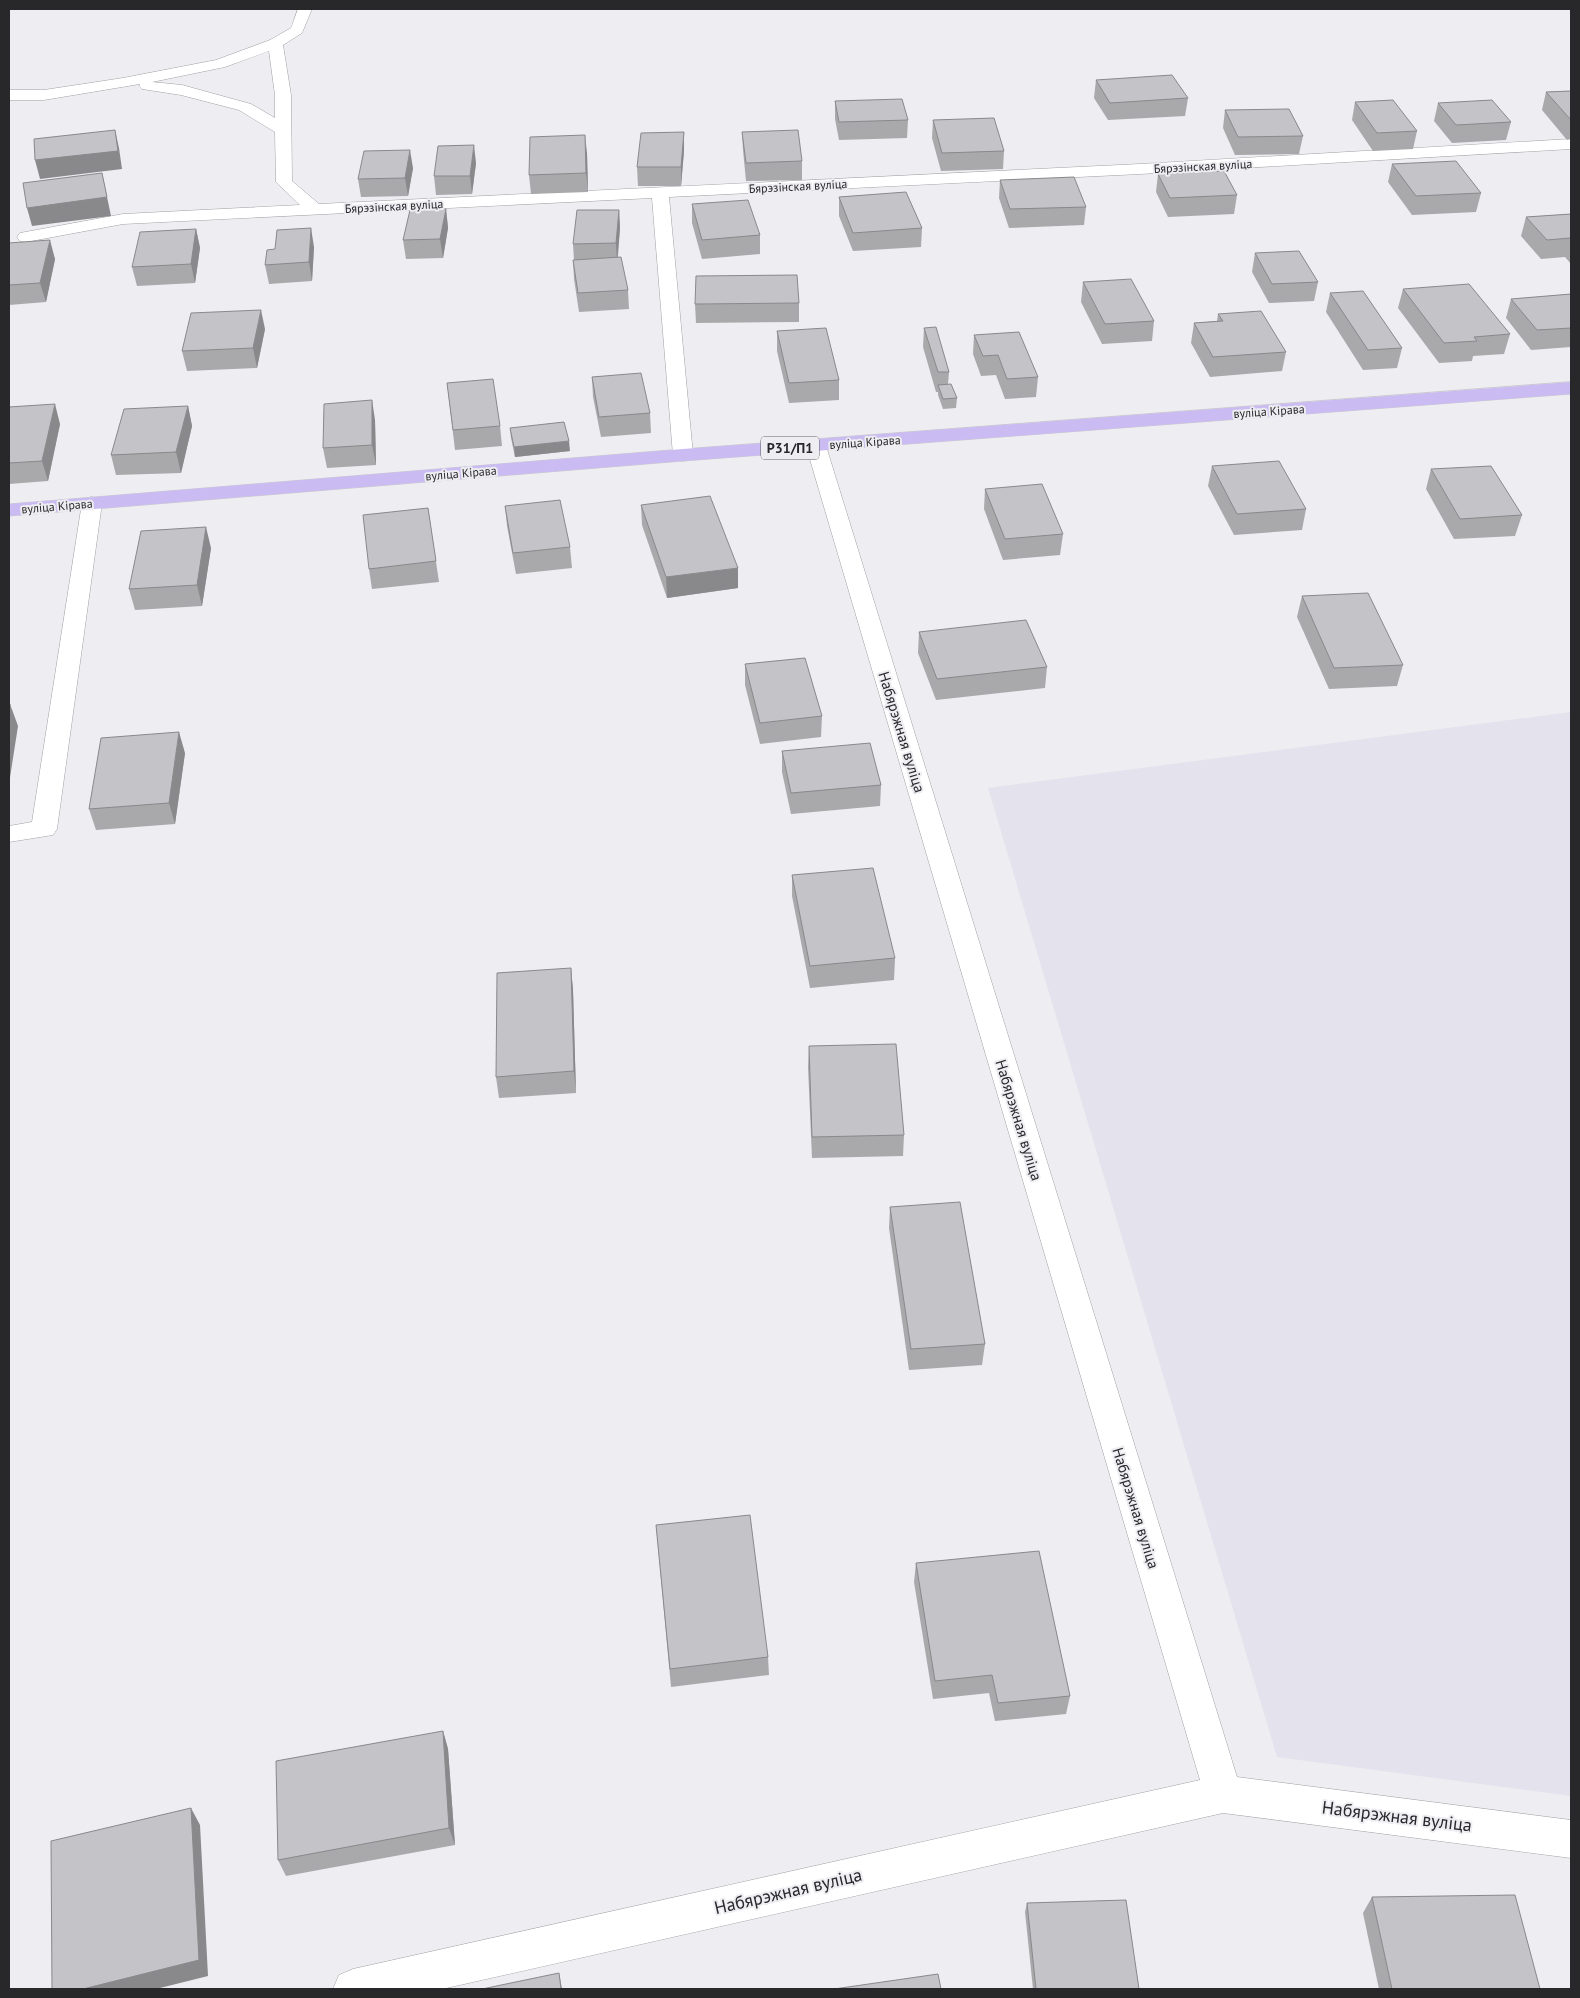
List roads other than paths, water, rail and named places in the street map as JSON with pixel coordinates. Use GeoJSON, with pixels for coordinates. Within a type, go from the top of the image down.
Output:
{"type":"FeatureCollection","features":[{"type":"Feature","properties":{"kind":"main road","name":"вуліца Кірава"},"geometry":{"type":"LineString","coordinates":[[9,510],[1571,388]]}},
{"type":"Feature","properties":{"kind":"street"},"geometry":{"type":"LineString","coordinates":[[9,95],[44,95],[123,83],[220,64],[275,44],[297,30],[305,9]]}},
{"type":"Feature","properties":{"kind":"street"},"geometry":{"type":"LineString","coordinates":[[275,44],[283,95],[284,182],[315,210]]}},
{"type":"Feature","properties":{"kind":"street"},"geometry":{"type":"LineString","coordinates":[[123,83],[182,90],[245,107],[284,130]]}},
{"type":"Feature","properties":{"kind":"street","name":"Бярэзінская вуліца"},"geometry":{"type":"LineString","coordinates":[[26,237],[123,219],[1234,164],[1571,144]]}},
{"type":"Feature","properties":{"kind":"street"},"geometry":{"type":"LineString","coordinates":[[660,193],[683,456]]}},
{"type":"Feature","properties":{"kind":"street","name":"Набярэжная вуліца"},"geometry":{"type":"LineString","coordinates":[[816,446],[1223,1794]]}},
{"type":"Feature","properties":{"kind":"street"},"geometry":{"type":"LineString","coordinates":[[9,834],[44,829],[92,503]]}},
{"type":"Feature","properties":{"kind":"street","name":"Набярэжная вуліца"},"geometry":{"type":"LineString","coordinates":[[353,1989],[1223,1794],[1571,1839]]}}]}
